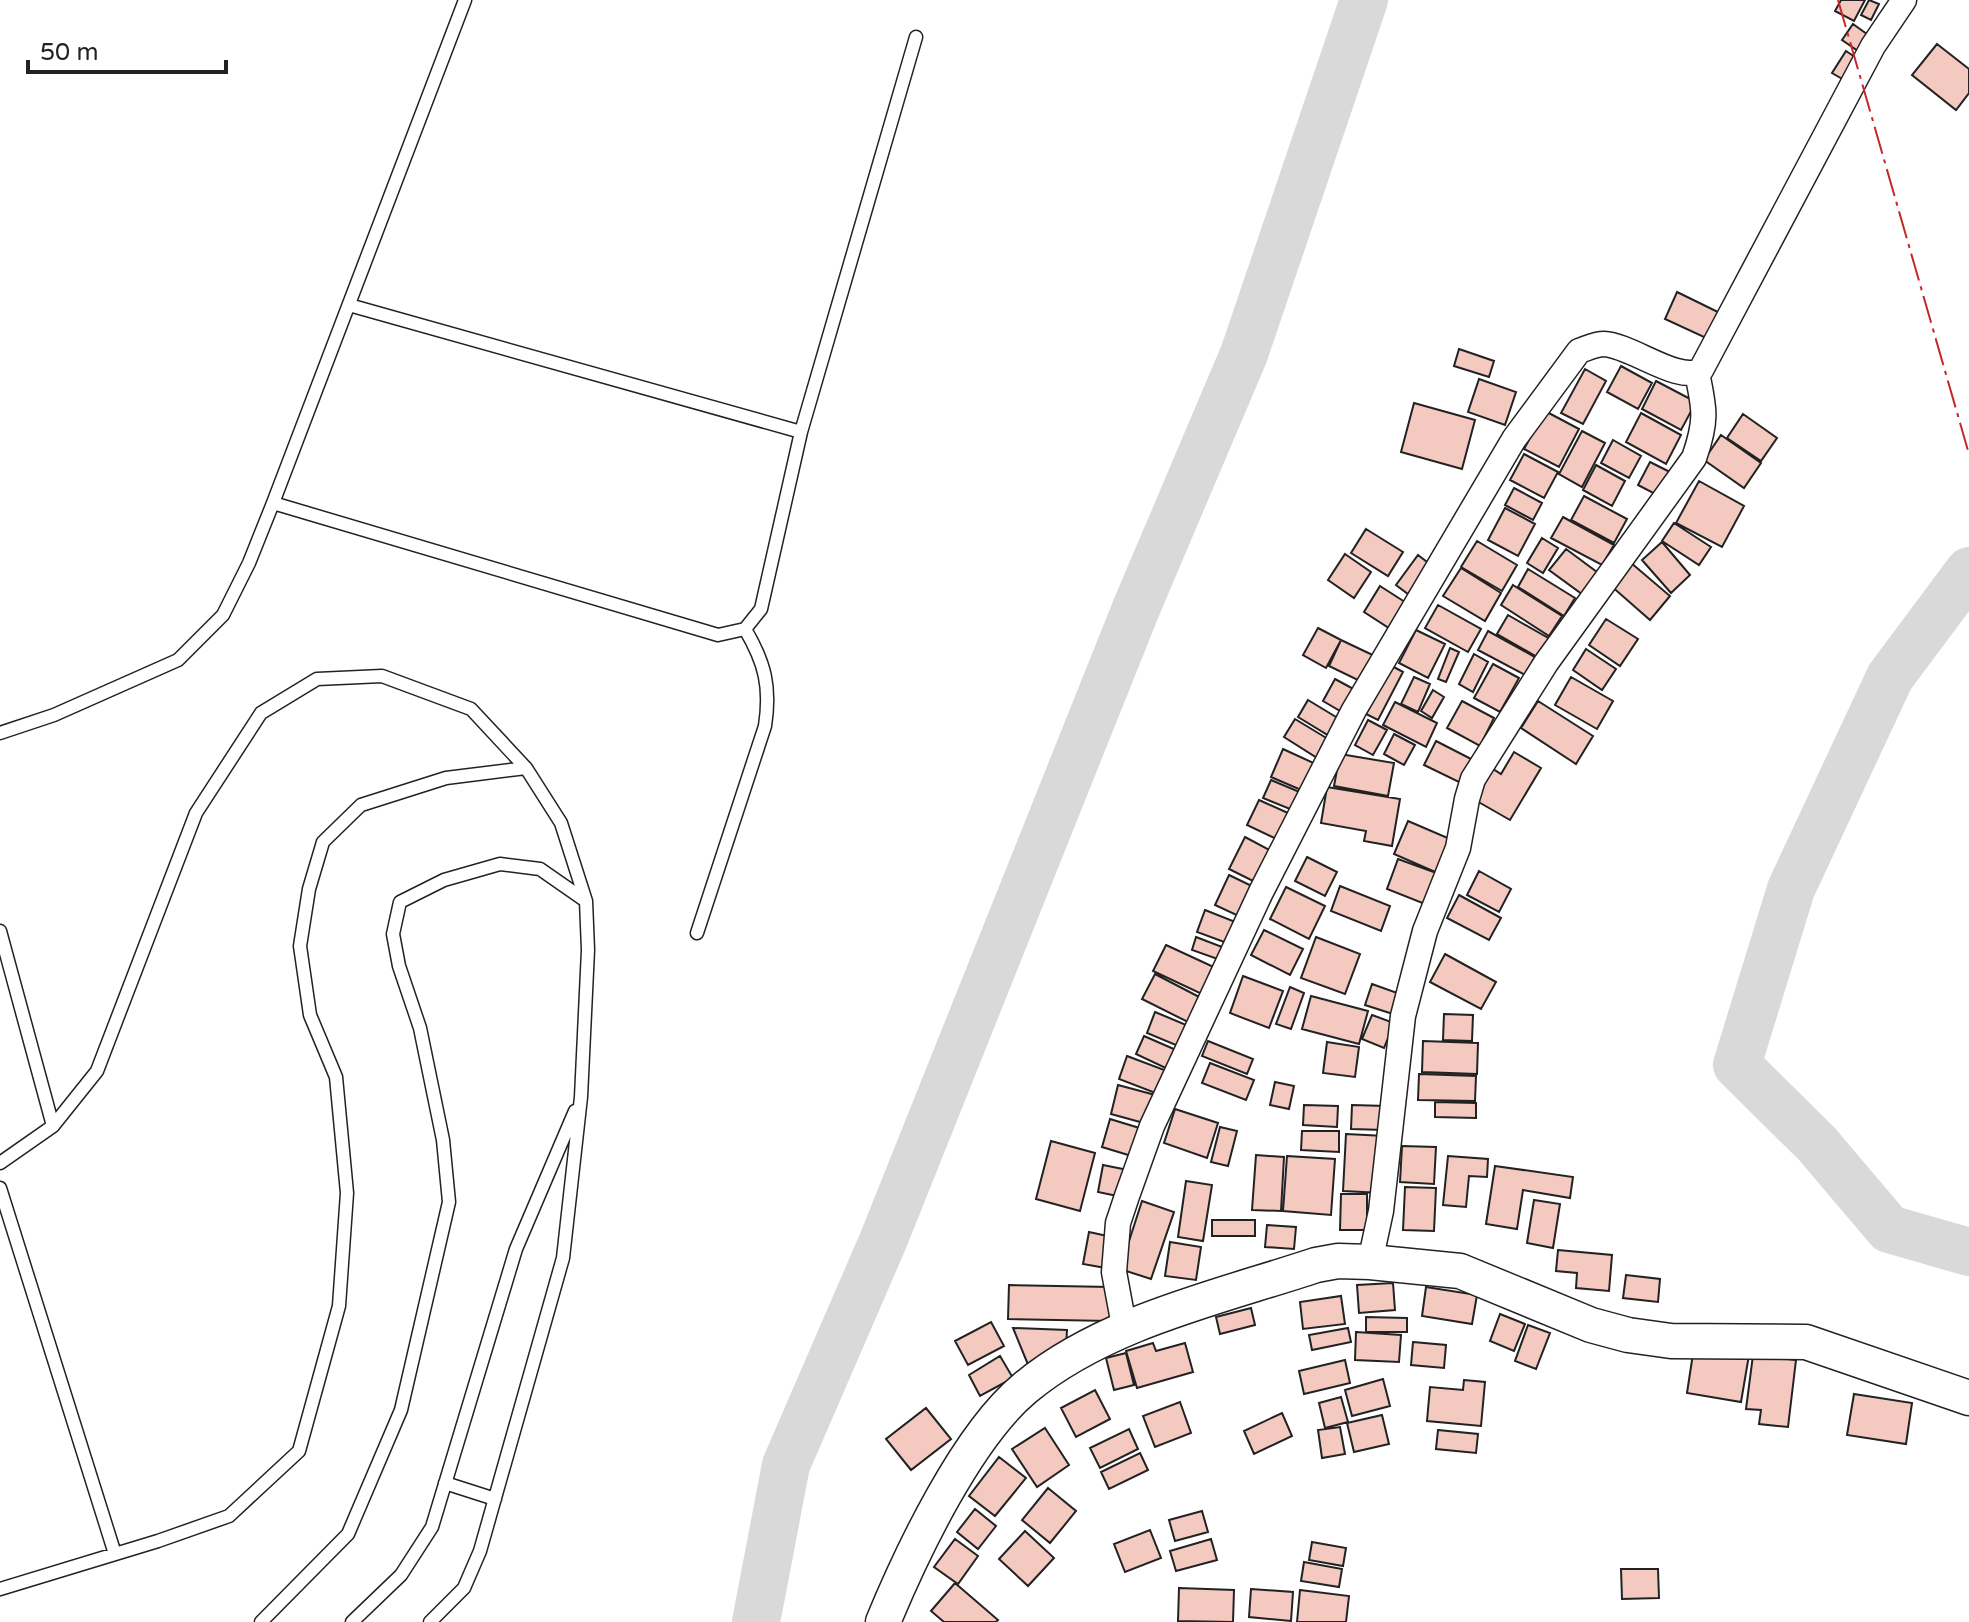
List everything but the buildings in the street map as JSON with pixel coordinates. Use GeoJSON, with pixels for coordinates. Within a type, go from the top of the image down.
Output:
{"type":"FeatureCollection","features":[{"type":"Feature","properties":{"kind":"main road"},"geometry":{"type":"LineString","coordinates":[[883,1622],[910,1559],[985,1431],[1023,1389],[1078,1351],[1125,1331],[1316,1265],[1338,1261],[1370,1262],[1460,1271],[1591,1325],[1628,1335],[1671,1341],[1806,1342],[1969,1398]]}},
{"type":"Feature","properties":{"kind":"street"},"geometry":{"type":"LineString","coordinates":[[1125,1331],[1114,1272],[1114,1251],[1118,1223],[1152,1126],[1261,892],[1331,752],[1514,439],[1579,351],[1594,345],[1614,346],[1684,373],[1697,373],[1705,365],[1868,55],[1904,0]]}},
{"type":"Feature","properties":{"kind":"street"},"geometry":{"type":"LineString","coordinates":[[1370,1262],[1381,1211],[1403,1016],[1425,931],[1458,848],[1473,779],[1546,663],[1694,458],[1705,408],[1697,373]]}},
{"type":"Feature","properties":{"kind":"lane"},"geometry":{"type":"LineString","coordinates":[[0,733],[54,715],[178,660],[223,615],[249,563],[273,503],[465,0]]}},
{"type":"Feature","properties":{"kind":"lane"},"geometry":{"type":"LineString","coordinates":[[273,503],[718,635],[745,629],[761,609],[801,432],[916,37]]}},
{"type":"Feature","properties":{"kind":"lane"},"geometry":{"type":"LineString","coordinates":[[349,305],[801,432]]}},
{"type":"Feature","properties":{"kind":"lane"},"geometry":{"type":"LineString","coordinates":[[697,933],[765,726],[769,701],[764,667],[745,629]]}},
{"type":"Feature","properties":{"kind":"lane"},"geometry":{"type":"LineString","coordinates":[[0,1163],[53,1126],[97,1071],[196,813],[261,713],[317,679],[382,676],[471,709],[526,768],[561,823],[586,901],[588,950],[581,1097],[563,1258],[480,1551],[464,1588],[430,1622]]}},
{"type":"Feature","properties":{"kind":"lane"},"geometry":{"type":"LineString","coordinates":[[0,1589],[229,1516],[299,1451],[339,1306],[347,1193],[336,1077],[310,1015],[300,946],[309,889],[323,842],[361,805],[446,778],[526,768]]}},
{"type":"Feature","properties":{"kind":"lane"},"geometry":{"type":"LineString","coordinates":[[261,1622],[348,1534],[401,1410],[449,1202],[443,1140],[423,1042],[399,966],[393,934],[400,902],[444,880],[500,864],[540,869],[586,901]]}},
{"type":"Feature","properties":{"kind":"lane"},"geometry":{"type":"LineString","coordinates":[[0,931],[53,1126]]}},
{"type":"Feature","properties":{"kind":"lane"},"geometry":{"type":"LineString","coordinates":[[352,1622],[401,1575],[432,1527],[516,1249],[581,1097]]}},
{"type":"Feature","properties":{"kind":"lane"},"geometry":{"type":"LineString","coordinates":[[0,1188],[115,1554]]}},
{"type":"Feature","properties":{"kind":"lane"},"geometry":{"type":"LineString","coordinates":[[445,1483],[495,1499]]}},
{"type":"Feature","properties":{"kind":"waterway"},"geometry":{"type":"LineString","coordinates":[[756,1622],[786,1465],[883,1241],[1137,606],[1244,354],[1364,0]]}},
{"type":"Feature","properties":{"kind":"waterway"},"geometry":{"type":"LineString","coordinates":[[1969,571],[1890,677],[1791,889],[1737,1065],[1817,1144],[1889,1229],[1969,1252]]}},
{"type":"Feature","properties":{"kind":"power"},"geometry":{"type":"LineString","coordinates":[[1838,0],[1969,454]]}}]}
